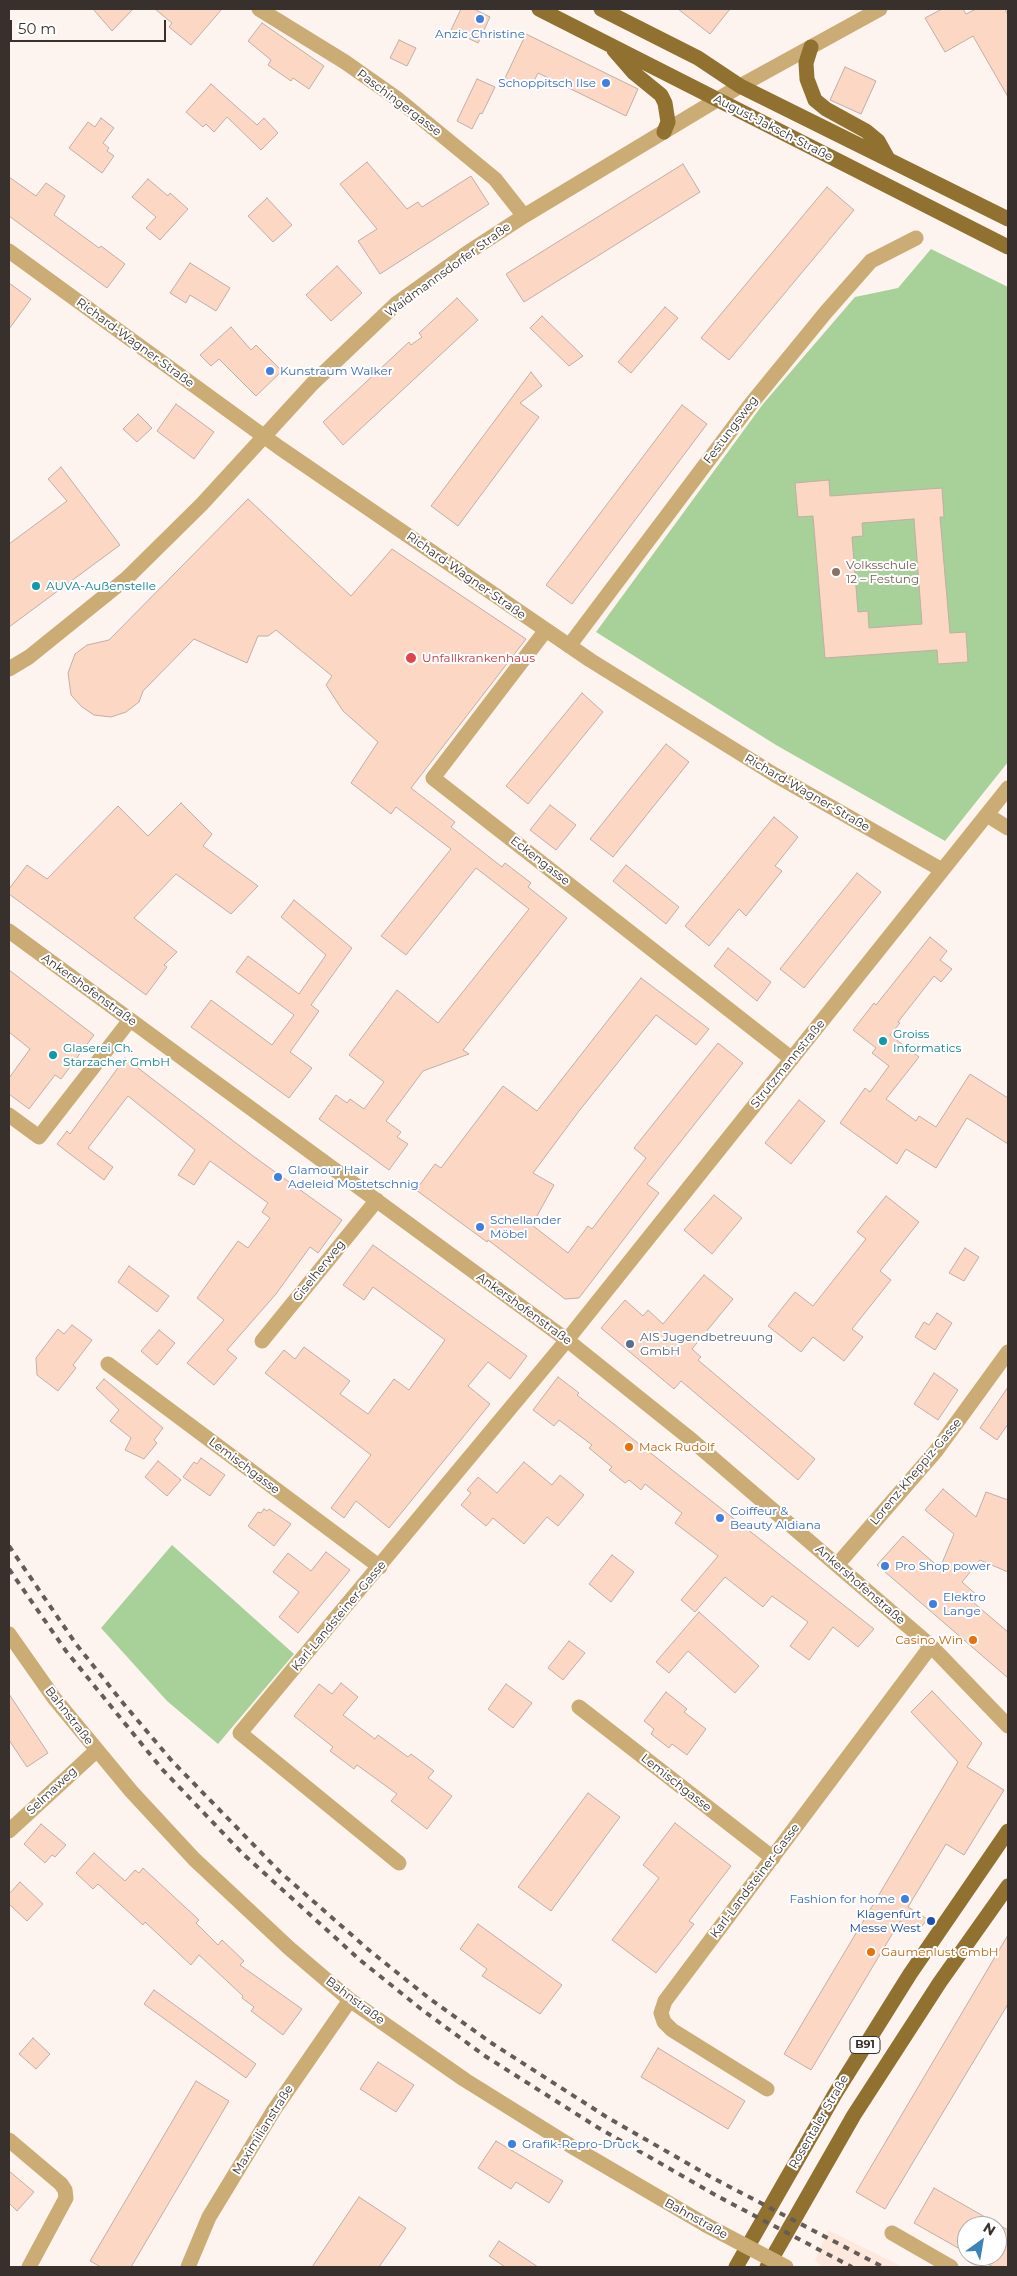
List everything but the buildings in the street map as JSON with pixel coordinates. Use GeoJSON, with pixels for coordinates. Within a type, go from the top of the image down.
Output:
{"type":"FeatureCollection","features":[{"type":"Feature","properties":{"kind":"main road","name":"August-Jaksch-Straße"},"geometry":{"type":"LineString","coordinates":[[539,9],[1008,247]]}},
{"type":"Feature","properties":{"kind":"main road","name":"August-Jaksch-Straße"},"geometry":{"type":"LineString","coordinates":[[601,9],[698,58],[740,86],[1008,219]]}},
{"type":"Feature","properties":{"kind":"main road"},"geometry":{"type":"LineString","coordinates":[[610,45],[634,74],[661,95],[666,103],[668,122],[664,132]]}},
{"type":"Feature","properties":{"kind":"main road"},"geometry":{"type":"LineString","coordinates":[[811,47],[806,63],[807,79],[815,100],[872,136],[878,141],[888,159]]}},
{"type":"Feature","properties":{"kind":"main road","name":"Rosentaler Straße"},"geometry":{"type":"LineString","coordinates":[[736,2267],[834,2094],[910,1974],[1008,1831]]}},
{"type":"Feature","properties":{"kind":"main road","name":"B91"},"geometry":{"type":"LineString","coordinates":[[767,2267],[860,2107],[940,1982],[1008,1886]]}},
{"type":"Feature","properties":{"kind":"street","name":"Paschingergasse"},"geometry":{"type":"LineString","coordinates":[[259,9],[345,62],[398,100],[496,179],[524,216]]}},
{"type":"Feature","properties":{"kind":"street","name":"Waidmannsdorfer Straße"},"geometry":{"type":"LineString","coordinates":[[9,669],[29,658],[127,578],[202,504],[326,370],[397,303],[467,253],[524,216],[740,86],[880,9]]}},
{"type":"Feature","properties":{"kind":"street","name":"Festungsweg"},"geometry":{"type":"LineString","coordinates":[[569,646],[750,404],[820,319],[871,261],[916,238]]}},
{"type":"Feature","properties":{"kind":"street","name":"Richard-Wagner-Straße"},"geometry":{"type":"LineString","coordinates":[[9,252],[264,436],[569,646],[775,775],[942,870]]}},
{"type":"Feature","properties":{"kind":"street","name":"Eckengasse"},"geometry":{"type":"LineString","coordinates":[[546,630],[434,778],[792,1059]]}},
{"type":"Feature","properties":{"kind":"street","name":"Strutzmannstraße"},"geometry":{"type":"LineString","coordinates":[[567,1340],[1008,788]]}},
{"type":"Feature","properties":{"kind":"street"},"geometry":{"type":"LineString","coordinates":[[987,815],[1008,828]]}},
{"type":"Feature","properties":{"kind":"street","name":"Ankershofenstraße"},"geometry":{"type":"LineString","coordinates":[[9,931],[567,1340],[688,1437],[931,1646],[1008,1726]]}},
{"type":"Feature","properties":{"kind":"street"},"geometry":{"type":"LineString","coordinates":[[9,1115],[39,1137],[130,1020]]}},
{"type":"Feature","properties":{"kind":"street","name":"Giselherweg"},"geometry":{"type":"LineString","coordinates":[[262,1342],[377,1200]]}},
{"type":"Feature","properties":{"kind":"street","name":"Karl-Landsteiner-Gasse"},"geometry":{"type":"LineString","coordinates":[[399,1863],[240,1733],[567,1340]]}},
{"type":"Feature","properties":{"kind":"street","name":"Lorenz-Kheppiz-Gasse"},"geometry":{"type":"LineString","coordinates":[[837,1565],[936,1452],[1008,1352]]}},
{"type":"Feature","properties":{"kind":"street","name":"Lemischgasse"},"geometry":{"type":"LineString","coordinates":[[108,1364],[380,1567]]}},
{"type":"Feature","properties":{"kind":"street","name":"Bahnstraße"},"geometry":{"type":"LineString","coordinates":[[9,1634],[54,1698],[96,1751],[194,1859],[289,1948],[350,2000],[465,2080],[571,2146],[706,2225],[786,2267]]}},
{"type":"Feature","properties":{"kind":"street","name":"Karl-Landsteiner-Gasse"},"geometry":{"type":"LineString","coordinates":[[767,2089],[672,2030],[664,2022],[661,2013],[665,2001],[931,1646]]}},
{"type":"Feature","properties":{"kind":"street","name":"Lemischgasse"},"geometry":{"type":"LineString","coordinates":[[579,1707],[773,1858]]}},
{"type":"Feature","properties":{"kind":"street","name":"Selmaweg"},"geometry":{"type":"LineString","coordinates":[[9,1831],[96,1751]]}},
{"type":"Feature","properties":{"kind":"street","name":"Maximilianstraße"},"geometry":{"type":"LineString","coordinates":[[188,2267],[209,2217],[274,2110],[350,2000]]}},
{"type":"Feature","properties":{"kind":"street"},"geometry":{"type":"LineString","coordinates":[[9,2140],[61,2184],[65,2190],[66,2198],[29,2267]]}},
{"type":"Feature","properties":{"kind":"street"},"geometry":{"type":"LineString","coordinates":[[892,2233],[951,2267]]}},
{"type":"Feature","properties":{"kind":"shaded area"},"geometry":{"type":"Polygon","coordinates":[[[828,2230],[903,2267],[823,2267],[815,2261],[828,2230]]]}},
{"type":"Feature","properties":{"kind":"green space"},"geometry":{"type":"Polygon","coordinates":[[[931,249],[1008,287],[1008,762],[945,841],[776,745],[596,632],[763,404],[855,297],[898,288],[931,249]]]}},
{"type":"Feature","properties":{"kind":"green space"},"geometry":{"type":"Polygon","coordinates":[[[172,1545],[294,1654],[218,1744],[167,1701],[101,1628],[172,1545]]]}},
{"type":"Feature","properties":{"kind":"railway"},"geometry":{"type":"LineString","coordinates":[[9,1546],[76,1644],[172,1761],[280,1872],[370,1951],[430,1999],[493,2044],[605,2116],[711,2177],[883,2267]]}},
{"type":"Feature","properties":{"kind":"railway"},"geometry":{"type":"LineString","coordinates":[[9,1569],[66,1651],[162,1769],[242,1853],[360,1960],[421,2009],[485,2056],[597,2127],[719,2197],[852,2267]]}},
{"type":"Feature","properties":{"kind":"place","name":"Anzic Christine"},"geometry":{"type":"Point","coordinates":[480,19]}},
{"type":"Feature","properties":{"kind":"place","name":"Schoppitsch Ilse"},"geometry":{"type":"Point","coordinates":[606,83]}},
{"type":"Feature","properties":{"kind":"place","name":"Kunstraum Walker"},"geometry":{"type":"Point","coordinates":[270,371]}},
{"type":"Feature","properties":{"kind":"place","name":"Volksschule 12 – Festung"},"geometry":{"type":"Point","coordinates":[836,572]}},
{"type":"Feature","properties":{"kind":"place","name":"AUVA-Außenstelle"},"geometry":{"type":"Point","coordinates":[36,586]}},
{"type":"Feature","properties":{"kind":"place","name":"Unfallkrankenhaus"},"geometry":{"type":"Point","coordinates":[411,658]}},
{"type":"Feature","properties":{"kind":"place","name":"Groiss Informatics"},"geometry":{"type":"Point","coordinates":[883,1041]}},
{"type":"Feature","properties":{"kind":"place","name":"Glaserei Ch. Starzacher GmbH"},"geometry":{"type":"Point","coordinates":[53,1055]}},
{"type":"Feature","properties":{"kind":"place","name":"Glamour Hair Adeleid Mostetschnig"},"geometry":{"type":"Point","coordinates":[278,1177]}},
{"type":"Feature","properties":{"kind":"place","name":"Schellander Möbel"},"geometry":{"type":"Point","coordinates":[480,1227]}},
{"type":"Feature","properties":{"kind":"place","name":"AIS Jugendbetreuung GmbH"},"geometry":{"type":"Point","coordinates":[630,1344]}},
{"type":"Feature","properties":{"kind":"place","name":"Mack Rudolf"},"geometry":{"type":"Point","coordinates":[629,1447]}},
{"type":"Feature","properties":{"kind":"place","name":"Coiffeur & Beauty Aldiana"},"geometry":{"type":"Point","coordinates":[720,1518]}},
{"type":"Feature","properties":{"kind":"place","name":"Pro Shop power"},"geometry":{"type":"Point","coordinates":[885,1566]}},
{"type":"Feature","properties":{"kind":"place","name":"Elektro Lange"},"geometry":{"type":"Point","coordinates":[933,1604]}},
{"type":"Feature","properties":{"kind":"place","name":"Casino Win"},"geometry":{"type":"Point","coordinates":[973,1640]}},
{"type":"Feature","properties":{"kind":"place","name":"Fashion for home"},"geometry":{"type":"Point","coordinates":[905,1899]}},
{"type":"Feature","properties":{"kind":"place","name":"Klagenfurt Messe West"},"geometry":{"type":"Point","coordinates":[931,1921]}},
{"type":"Feature","properties":{"kind":"place","name":"Gaumenlust GmbH"},"geometry":{"type":"Point","coordinates":[871,1952]}},
{"type":"Feature","properties":{"kind":"place","name":"Grafik-Repro-Druck"},"geometry":{"type":"Point","coordinates":[512,2144]}}]}
